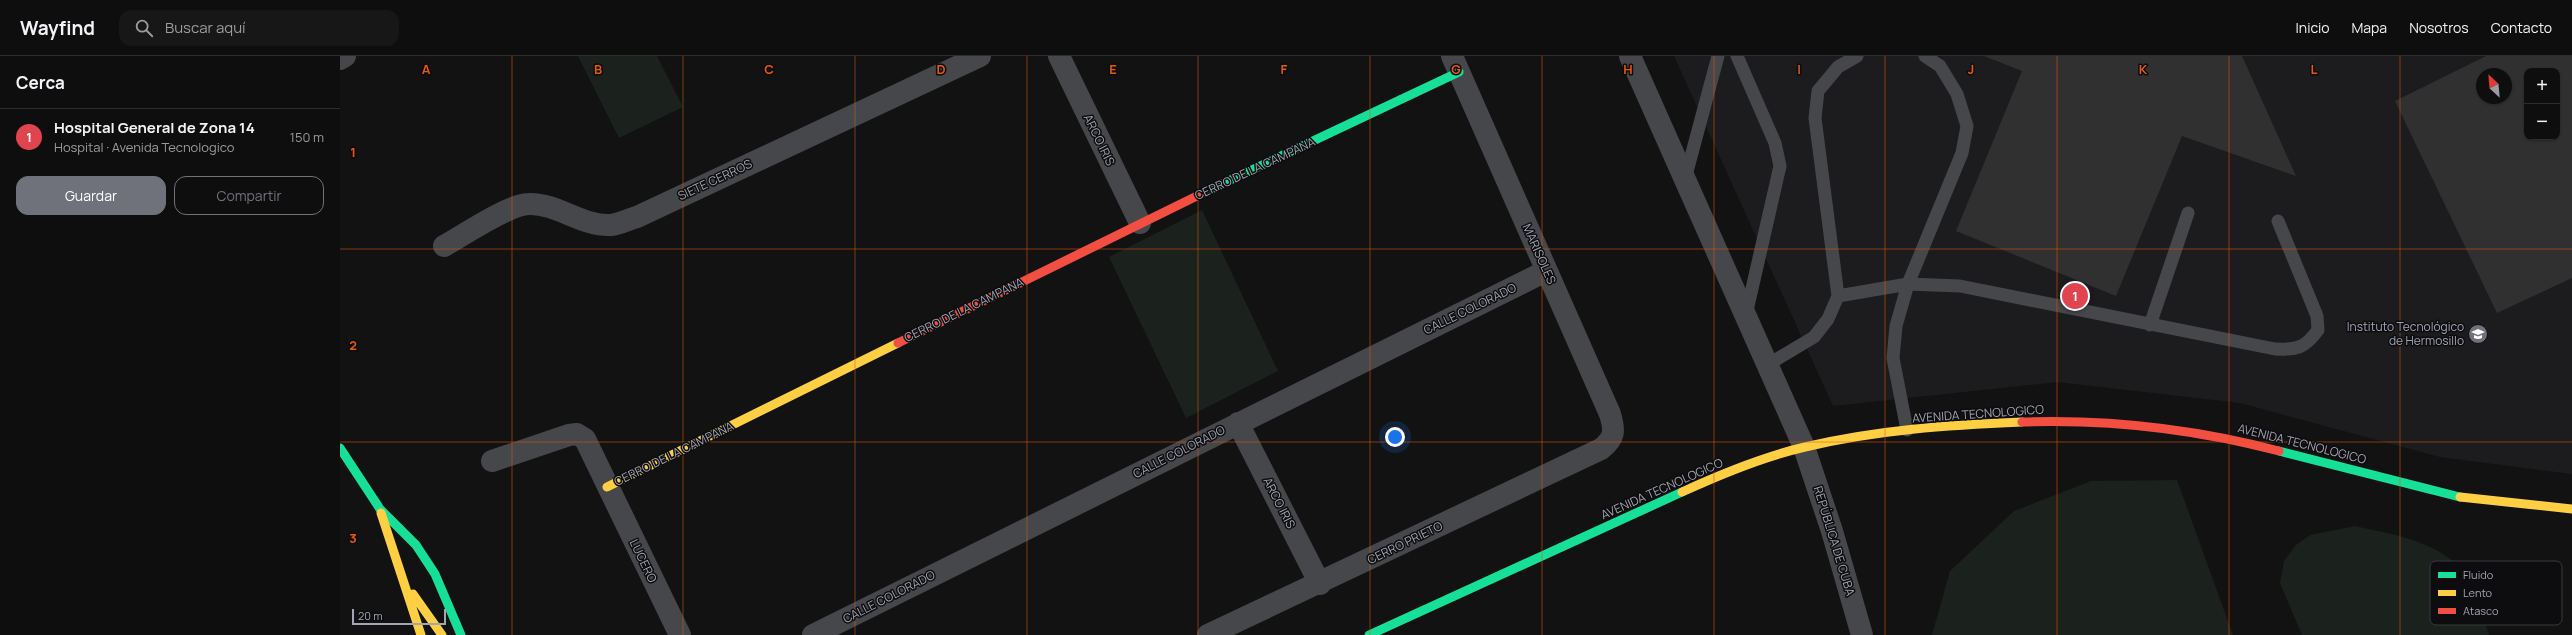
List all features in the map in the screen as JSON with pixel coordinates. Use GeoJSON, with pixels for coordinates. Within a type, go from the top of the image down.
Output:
{"type":"FeatureCollection","features":[{"type":"Feature","properties":{"kind":"street"},"geometry":{"type":"LineString","coordinates":[[340,59],[345,56]]}},
{"type":"Feature","properties":{"kind":"street","name":"SIETE CERROS"},"geometry":{"type":"LineString","coordinates":[[444,246],[512,208],[528,204],[544,206],[587,221],[611,225],[638,217],[980,56]]}},
{"type":"Feature","properties":{"kind":"street","name":"ARCO IRIS"},"geometry":{"type":"LineString","coordinates":[[1059,56],[1140,223]]}},
{"type":"Feature","properties":{"kind":"street","name":"REPÚBLICA DE CUBA"},"geometry":{"type":"LineString","coordinates":[[1630,56],[1804,447],[1832,530],[1862,635]]}},
{"type":"Feature","properties":{"kind":"street","name":"CERRO DE LA CAMPANA"},"geometry":{"type":"LineString","coordinates":[[492,460],[577,434],[585,439],[607,487],[1140,223],[1456,64]]}},
{"type":"Feature","properties":{"kind":"street","name":"MARISOLES"},"geometry":{"type":"LineString","coordinates":[[1456,64],[1610,414],[1614,434],[1610,442],[1601,449]]}},
{"type":"Feature","properties":{"kind":"street","name":"CALLE COLORADO"},"geometry":{"type":"LineString","coordinates":[[813,635],[1546,271]]}},
{"type":"Feature","properties":{"kind":"street","name":"AVENIDA TECNOLOGICO"},"geometry":{"type":"LineString","coordinates":[[1369,635],[1711,479],[1804,447],[1870,434],[1954,425],[2052,421],[2127,423],[2234,439],[2471,500],[2572,509]]}},
{"type":"Feature","properties":{"kind":"street","name":"ARCO IRIS"},"geometry":{"type":"LineString","coordinates":[[1238,423],[1320,584]]}},
{"type":"Feature","properties":{"kind":"street"},"geometry":{"type":"LineString","coordinates":[[340,448],[380,509],[416,546],[435,574],[461,635]]}},
{"type":"Feature","properties":{"kind":"street","name":"CERRO PRIETO"},"geometry":{"type":"LineString","coordinates":[[1208,635],[1320,584],[1601,449]]}},
{"type":"Feature","properties":{"kind":"street","name":"LUCERO"},"geometry":{"type":"LineString","coordinates":[[607,487],[680,635]]}},
{"type":"Feature","properties":{"kind":"street"},"geometry":{"type":"LineString","coordinates":[[380,509],[401,579],[421,635]]}},
{"type":"Feature","properties":{"kind":"street"},"geometry":{"type":"LineString","coordinates":[[401,579],[434,621],[442,635]]}},
{"type":"Feature","properties":{"kind":"lane"},"geometry":{"type":"LineString","coordinates":[[1685,180],[1718,56]]}},
{"type":"Feature","properties":{"kind":"lane"},"geometry":{"type":"LineString","coordinates":[[1737,56],[1775,142],[1780,166],[1746,317]]}},
{"type":"Feature","properties":{"kind":"lane"},"geometry":{"type":"LineString","coordinates":[[1767,365],[1814,337],[1828,319],[1838,296],[1815,118],[1818,91],[1838,67],[1857,56]]}},
{"type":"Feature","properties":{"kind":"lane"},"geometry":{"type":"LineString","coordinates":[[1907,430],[1893,358],[1896,326],[1908,284],[1962,153],[1967,126],[1957,94],[1940,66],[1925,56]]}},
{"type":"Feature","properties":{"kind":"lane"},"geometry":{"type":"LineString","coordinates":[[2150,325],[2188,213]]}},
{"type":"Feature","properties":{"kind":"lane"},"geometry":{"type":"LineString","coordinates":[[1838,296],[1908,284],[1960,286],[2150,325],[2275,349],[2293,350],[2309,342],[2318,330],[2318,316],[2278,221]]}},
{"type":"Feature","properties":{"kind":"shaded area"},"geometry":{"type":"Polygon","coordinates":[[[578,56],[657,56],[683,107],[619,138],[578,56]]]}},
{"type":"Feature","properties":{"kind":"shaded area"},"geometry":{"type":"Polygon","coordinates":[[[1674,56],[2572,56],[2572,474],[2440,457],[2240,403],[2057,382],[1833,406],[1674,56]]]}},
{"type":"Feature","properties":{"kind":"shaded area"},"geometry":{"type":"Polygon","coordinates":[[[1202,210],[1278,371],[1186,418],[1109,257],[1202,210]]]}},
{"type":"Feature","properties":{"kind":"shaded area"},"geometry":{"type":"Polygon","coordinates":[[[2177,480],[2233,635],[1932,635],[1950,571],[2014,511],[2091,481],[2177,480]]]}},
{"type":"Feature","properties":{"kind":"shaded area"},"geometry":{"type":"Polygon","coordinates":[[[2355,526],[2397,535],[2437,550],[2453,561],[2430,561],[2430,625],[2486,625],[2489,635],[2302,635],[2280,583],[2284,561],[2296,545],[2310,535],[2355,526]]]}},
{"type":"Feature","properties":{"kind":"building"},"geometry":{"type":"Polygon","coordinates":[[[1984,56],[2242,56],[2296,176],[2182,136],[2116,296],[1956,231],[2022,71],[1984,56]]]}},
{"type":"Feature","properties":{"kind":"building"},"geometry":{"type":"Polygon","coordinates":[[[2486,56],[2572,56],[2572,278],[2497,313],[2395,101],[2486,56]]]}},
{"type":"Feature","properties":{"kind":"traffic: fast"},"geometry":{"type":"LineString","coordinates":[[1203,193],[1459,72]]}},
{"type":"Feature","properties":{"kind":"traffic: fast"},"geometry":{"type":"LineString","coordinates":[[340,448],[380,509],[416,545],[435,574],[461,635]]}},
{"type":"Feature","properties":{"kind":"traffic: fast"},"geometry":{"type":"LineString","coordinates":[[2279,451],[2460,497]]}},
{"type":"Feature","properties":{"kind":"traffic: fast"},"geometry":{"type":"LineString","coordinates":[[1369,635],[1682,492]]}},
{"type":"Feature","properties":{"kind":"traffic: slow"},"geometry":{"type":"LineString","coordinates":[[607,487],[898,343]]}},
{"type":"Feature","properties":{"kind":"traffic: slow"},"geometry":{"type":"LineString","coordinates":[[1682,492],[1759,461],[1790,451],[1832,441],[1913,429],[2022,422]]}},
{"type":"Feature","properties":{"kind":"traffic: slow"},"geometry":{"type":"LineString","coordinates":[[2460,497],[2572,509]]}},
{"type":"Feature","properties":{"kind":"traffic: slow"},"geometry":{"type":"LineString","coordinates":[[381,513],[421,635]]}},
{"type":"Feature","properties":{"kind":"traffic: slow"},"geometry":{"type":"LineString","coordinates":[[413,594],[442,635]]}},
{"type":"Feature","properties":{"kind":"traffic: jam"},"geometry":{"type":"LineString","coordinates":[[898,343],[1203,193]]}},
{"type":"Feature","properties":{"kind":"traffic: jam"},"geometry":{"type":"LineString","coordinates":[[2022,422],[2087,422],[2152,427],[2216,437],[2279,451]]}},
{"type":"Feature","properties":{"kind":"place","name":"Hospital General de Zona 14"},"geometry":{"type":"Point","coordinates":[2075,296]}},
{"type":"Feature","properties":{"kind":"place","name":"Instituto Tecnológico de Hermosillo"},"geometry":{"type":"Point","coordinates":[2478,334]}}]}
